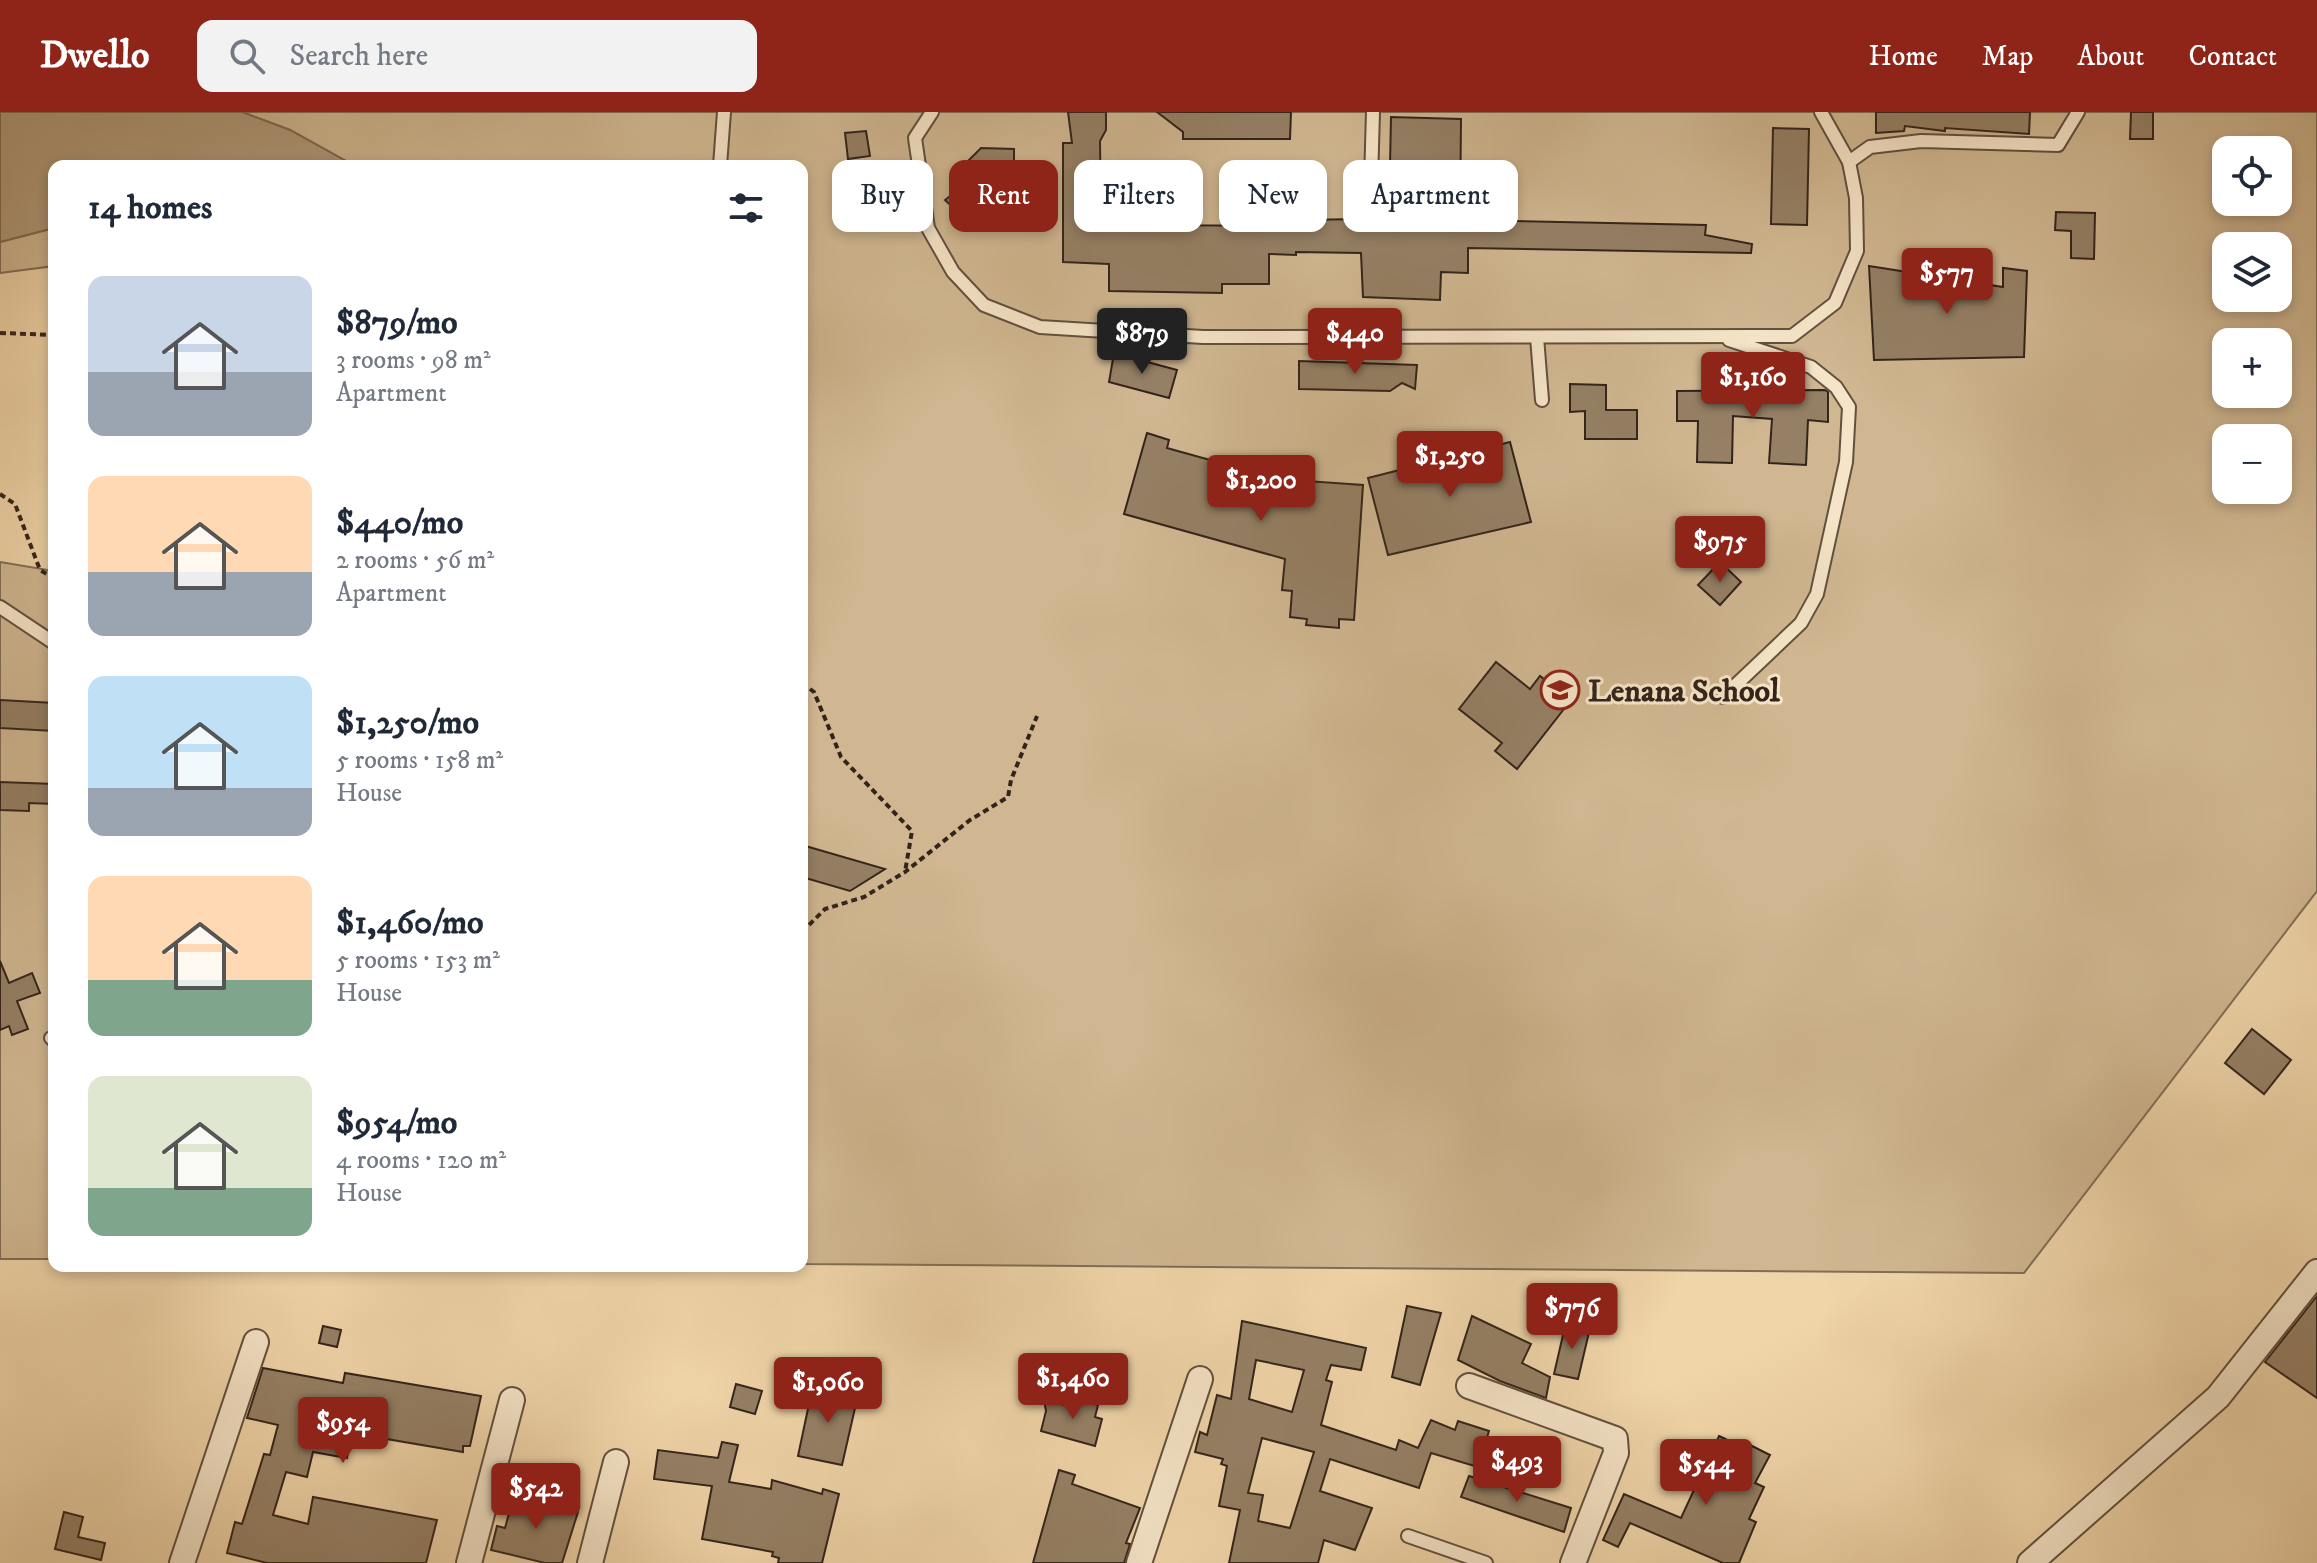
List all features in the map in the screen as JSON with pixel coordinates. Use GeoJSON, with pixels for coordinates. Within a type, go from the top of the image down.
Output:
{"type":"FeatureCollection","features":[{"type":"Feature","properties":{"kind":"street"},"geometry":{"type":"LineString","coordinates":[[2030,1563],[2218,1397],[2317,1272]]}},
{"type":"Feature","properties":{"kind":"street"},"geometry":{"type":"LineString","coordinates":[[182,1563],[256,1342]]}},
{"type":"Feature","properties":{"kind":"street"},"geometry":{"type":"LineString","coordinates":[[1139,1563],[1200,1379]]}},
{"type":"Feature","properties":{"kind":"street"},"geometry":{"type":"LineString","coordinates":[[1469,1386],[1615,1439],[1616,1453],[1573,1563]]}},
{"type":"Feature","properties":{"kind":"street"},"geometry":{"type":"LineString","coordinates":[[469,1563],[512,1400]]}},
{"type":"Feature","properties":{"kind":"street"},"geometry":{"type":"LineString","coordinates":[[590,1563],[616,1462]]}},
{"type":"Feature","properties":{"kind":"lane"},"geometry":{"type":"LineString","coordinates":[[720,160],[724,112]]}},
{"type":"Feature","properties":{"kind":"lane"},"geometry":{"type":"LineString","coordinates":[[932,112],[915,138],[928,228],[953,272],[984,305],[1040,327],[1203,337],[1792,336],[1835,303],[1857,251],[1856,198],[1849,162],[1821,112]]}},
{"type":"Feature","properties":{"kind":"lane"},"geometry":{"type":"LineString","coordinates":[[1372,160],[1373,112]]}},
{"type":"Feature","properties":{"kind":"lane"},"geometry":{"type":"LineString","coordinates":[[1849,162],[1870,147],[1921,141],[2058,145],[2078,112]]}},
{"type":"Feature","properties":{"kind":"lane"},"geometry":{"type":"LineString","coordinates":[[1716,336],[1811,367],[1836,387],[1849,407],[1846,462],[1817,594],[1801,623],[1723,697]]}},
{"type":"Feature","properties":{"kind":"lane"},"geometry":{"type":"LineString","coordinates":[[1537,337],[1542,400]]}},
{"type":"Feature","properties":{"kind":"lane"},"geometry":{"type":"LineString","coordinates":[[0,607],[48,639]]}},
{"type":"Feature","properties":{"kind":"lane"},"geometry":{"type":"LineString","coordinates":[[1408,1536],[1486,1563]]}},
{"type":"Feature","properties":{"kind":"path"},"geometry":{"type":"LineString","coordinates":[[0,333],[48,335]]}},
{"type":"Feature","properties":{"kind":"path"},"geometry":{"type":"LineString","coordinates":[[0,494],[15,504],[40,570],[48,575]]}},
{"type":"Feature","properties":{"kind":"path"},"geometry":{"type":"LineString","coordinates":[[808,688],[814,692],[841,757],[912,831],[905,872]]}},
{"type":"Feature","properties":{"kind":"path"},"geometry":{"type":"LineString","coordinates":[[808,926],[825,909],[864,897],[905,872],[970,820],[1008,797],[1011,780],[1037,716]]}},
{"type":"Feature","properties":{"kind":"shaded area"},"geometry":{"type":"Polygon","coordinates":[[[0,112],[242,112],[290,130],[344,160],[48,160],[48,230],[0,242],[0,112]]]}},
{"type":"Feature","properties":{"kind":"shaded area","name":"Lenana School"},"geometry":{"type":"Polygon","coordinates":[[[242,112],[2317,112],[2317,891],[2024,1273],[808,1264],[808,160],[344,160],[290,130],[242,112]]]}},
{"type":"Feature","properties":{"kind":"shaded area"},"geometry":{"type":"Polygon","coordinates":[[[48,230],[48,267],[0,273],[0,242],[48,230]]]}},
{"type":"Feature","properties":{"kind":"shaded area"},"geometry":{"type":"Polygon","coordinates":[[[0,562],[48,570],[48,1259],[0,1259],[0,562]]]}},
{"type":"Feature","properties":{"kind":"building"},"geometry":{"type":"Polygon","coordinates":[[[1068,112],[1106,112],[1106,130],[1100,141],[1100,160],[1074,160],[1074,232],[1203,232],[1203,226],[1219,226],[1219,232],[1327,232],[1327,220],[1343,219],[1343,232],[1518,232],[1518,221],[1706,225],[1705,235],[1752,244],[1751,253],[1468,248],[1468,273],[1441,272],[1440,300],[1363,297],[1361,253],[1269,254],[1269,284],[1222,284],[1222,293],[1109,291],[1109,264],[1063,262],[1063,143],[1072,143],[1068,112]]]}},
{"type":"Feature","properties":{"kind":"building"},"geometry":{"type":"Polygon","coordinates":[[[1157,112],[1291,112],[1290,139],[1183,139],[1183,132],[1157,112]]]}},
{"type":"Feature","properties":{"kind":"building"},"geometry":{"type":"Polygon","coordinates":[[[1876,112],[2030,112],[2029,134],[1945,128],[1945,131],[1905,126],[1904,131],[1876,133],[1876,112]]]}},
{"type":"Feature","properties":{"kind":"building"},"geometry":{"type":"Polygon","coordinates":[[[2131,112],[2153,112],[2153,139],[2130,139],[2131,112]]]}},
{"type":"Feature","properties":{"kind":"building"},"geometry":{"type":"Polygon","coordinates":[[[1391,117],[1461,119],[1461,160],[1390,160],[1391,117]]]}},
{"type":"Feature","properties":{"kind":"building"},"geometry":{"type":"Polygon","coordinates":[[[1773,128],[1809,129],[1807,225],[1771,224],[1773,128]]]}},
{"type":"Feature","properties":{"kind":"building"},"geometry":{"type":"Polygon","coordinates":[[[866,131],[870,156],[848,159],[845,133],[866,131]]]}},
{"type":"Feature","properties":{"kind":"building"},"geometry":{"type":"Polygon","coordinates":[[[981,148],[1014,149],[1014,160],[969,160],[981,148]]]}},
{"type":"Feature","properties":{"kind":"building"},"geometry":{"type":"Polygon","coordinates":[[[2056,212],[2095,213],[2094,259],[2071,258],[2071,231],[2055,230],[2056,212]]]}},
{"type":"Feature","properties":{"kind":"building"},"geometry":{"type":"Polygon","coordinates":[[[1869,266],[2003,287],[2003,268],[2027,271],[2024,357],[1874,360],[1869,266]]]}},
{"type":"Feature","properties":{"kind":"building"},"geometry":{"type":"Polygon","coordinates":[[[1114,353],[1177,370],[1169,398],[1109,382],[1114,353]]]}},
{"type":"Feature","properties":{"kind":"building"},"geometry":{"type":"Polygon","coordinates":[[[1299,361],[1417,365],[1415,389],[1402,383],[1390,391],[1299,389],[1299,361]]]}},
{"type":"Feature","properties":{"kind":"building"},"geometry":{"type":"Polygon","coordinates":[[[1570,384],[1606,385],[1606,410],[1637,410],[1637,439],[1585,439],[1585,411],[1570,412],[1570,384]]]}},
{"type":"Feature","properties":{"kind":"building"},"geometry":{"type":"Polygon","coordinates":[[[1677,391],[1828,392],[1828,422],[1808,420],[1806,465],[1769,463],[1772,419],[1733,416],[1732,463],[1697,462],[1698,421],[1677,421],[1677,391]]]}},
{"type":"Feature","properties":{"kind":"building"},"geometry":{"type":"Polygon","coordinates":[[[1147,433],[1169,440],[1167,448],[1307,487],[1307,481],[1363,485],[1354,620],[1339,619],[1339,628],[1306,625],[1307,619],[1290,617],[1292,591],[1282,590],[1285,559],[1124,514],[1147,433]]]}},
{"type":"Feature","properties":{"kind":"building"},"geometry":{"type":"Polygon","coordinates":[[[1510,442],[1531,522],[1388,555],[1368,478],[1510,442]]]}},
{"type":"Feature","properties":{"kind":"building"},"geometry":{"type":"Polygon","coordinates":[[[1720,562],[1741,582],[1720,605],[1698,585],[1720,562]]]}},
{"type":"Feature","properties":{"kind":"building"},"geometry":{"type":"Polygon","coordinates":[[[1496,662],[1530,689],[1540,676],[1571,700],[1517,769],[1495,751],[1502,743],[1459,709],[1496,662]]]}},
{"type":"Feature","properties":{"kind":"building"},"geometry":{"type":"Polygon","coordinates":[[[0,700],[48,703],[48,731],[0,728],[0,700]]]}},
{"type":"Feature","properties":{"kind":"building"},"geometry":{"type":"Polygon","coordinates":[[[0,782],[48,784],[48,804],[29,803],[29,811],[0,810],[0,782]]]}},
{"type":"Feature","properties":{"kind":"building"},"geometry":{"type":"Polygon","coordinates":[[[808,847],[885,869],[850,891],[808,879],[808,847]]]}},
{"type":"Feature","properties":{"kind":"building"},"geometry":{"type":"Polygon","coordinates":[[[0,961],[9,983],[32,973],[40,993],[17,1001],[28,1029],[12,1035],[9,1026],[0,1030],[0,961]]]}},
{"type":"Feature","properties":{"kind":"building"},"geometry":{"type":"Polygon","coordinates":[[[2252,1029],[2291,1060],[2264,1094],[2225,1063],[2252,1029]]]}},
{"type":"Feature","properties":{"kind":"building"},"geometry":{"type":"Polygon","coordinates":[[[1530,1291],[1556,1292],[1544,1316],[1529,1316],[1530,1291]]]}},
{"type":"Feature","properties":{"kind":"building"},"geometry":{"type":"Polygon","coordinates":[[[2317,1296],[2317,1398],[2265,1362],[2317,1296]]]}},
{"type":"Feature","properties":{"kind":"building"},"geometry":{"type":"Polygon","coordinates":[[[1407,1306],[1441,1313],[1420,1385],[1392,1377],[1407,1306]]]}},
{"type":"Feature","properties":{"kind":"building"},"geometry":{"type":"Polygon","coordinates":[[[1472,1316],[1531,1344],[1522,1363],[1550,1377],[1546,1398],[1500,1381],[1458,1360],[1472,1316]]]}},
{"type":"Feature","properties":{"kind":"building"},"geometry":{"type":"Polygon","coordinates":[[[1242,1321],[1366,1348],[1361,1370],[1331,1365],[1326,1380],[1332,1382],[1321,1425],[1396,1450],[1399,1440],[1418,1448],[1431,1420],[1455,1430],[1458,1421],[1489,1431],[1478,1467],[1431,1453],[1419,1488],[1330,1459],[1320,1491],[1372,1508],[1355,1550],[1324,1540],[1318,1563],[1229,1563],[1240,1510],[1219,1506],[1227,1466],[1221,1464],[1223,1459],[1195,1452],[1200,1432],[1207,1435],[1217,1395],[1231,1399],[1242,1321]],[[1256,1360],[1249,1399],[1292,1412],[1304,1370],[1256,1360]],[[1262,1438],[1248,1493],[1263,1495],[1258,1521],[1290,1528],[1314,1452],[1262,1438]]]}},
{"type":"Feature","properties":{"kind":"building"},"geometry":{"type":"Polygon","coordinates":[[[1566,1322],[1590,1328],[1578,1379],[1554,1374],[1566,1322]]]}},
{"type":"Feature","properties":{"kind":"building"},"geometry":{"type":"Polygon","coordinates":[[[323,1326],[341,1330],[337,1347],[319,1343],[323,1326]]]}},
{"type":"Feature","properties":{"kind":"building"},"geometry":{"type":"Polygon","coordinates":[[[263,1368],[343,1383],[345,1373],[481,1396],[470,1446],[463,1446],[463,1452],[351,1433],[347,1458],[313,1452],[307,1477],[286,1472],[273,1515],[308,1524],[313,1497],[437,1520],[426,1563],[267,1563],[227,1553],[235,1522],[242,1524],[264,1454],[270,1455],[278,1425],[247,1418],[263,1368]]]}},
{"type":"Feature","properties":{"kind":"building"},"geometry":{"type":"Polygon","coordinates":[[[736,1384],[762,1391],[755,1414],[730,1407],[736,1384]]]}},
{"type":"Feature","properties":{"kind":"building"},"geometry":{"type":"Polygon","coordinates":[[[813,1385],[858,1395],[842,1465],[798,1456],[813,1385]]]}},
{"type":"Feature","properties":{"kind":"building"},"geometry":{"type":"Polygon","coordinates":[[[1068,1396],[1098,1405],[1095,1417],[1102,1419],[1095,1446],[1041,1431],[1046,1411],[1044,1400],[1066,1405],[1068,1396]]]}},
{"type":"Feature","properties":{"kind":"building"},"geometry":{"type":"Polygon","coordinates":[[[1719,1436],[1740,1446],[1742,1441],[1770,1455],[1755,1483],[1764,1487],[1749,1519],[1756,1522],[1739,1563],[1723,1563],[1630,1523],[1618,1547],[1603,1540],[1624,1494],[1681,1518],[1719,1436]]]}},
{"type":"Feature","properties":{"kind":"building"},"geometry":{"type":"Polygon","coordinates":[[[722,1442],[738,1445],[729,1482],[771,1489],[772,1480],[822,1494],[823,1489],[839,1494],[822,1563],[778,1563],[779,1558],[772,1556],[773,1552],[702,1539],[712,1486],[654,1479],[658,1450],[718,1458],[722,1442]]]}},
{"type":"Feature","properties":{"kind":"building"},"geometry":{"type":"Polygon","coordinates":[[[1059,1470],[1075,1475],[1072,1484],[1140,1508],[1126,1543],[1130,1544],[1124,1563],[1033,1563],[1059,1470]]]}},
{"type":"Feature","properties":{"kind":"building"},"geometry":{"type":"Polygon","coordinates":[[[1469,1476],[1571,1508],[1564,1532],[1461,1497],[1469,1476]]]}},
{"type":"Feature","properties":{"kind":"building"},"geometry":{"type":"Polygon","coordinates":[[[514,1495],[578,1512],[562,1563],[545,1563],[491,1550],[497,1526],[505,1528],[514,1495]]]}},
{"type":"Feature","properties":{"kind":"building"},"geometry":{"type":"Polygon","coordinates":[[[64,1512],[83,1517],[78,1537],[105,1543],[101,1560],[55,1549],[64,1512]]]}},
{"type":"Feature","properties":{"kind":"place","name":"Lenana School"},"geometry":{"type":"Point","coordinates":[1560,690]}}]}
